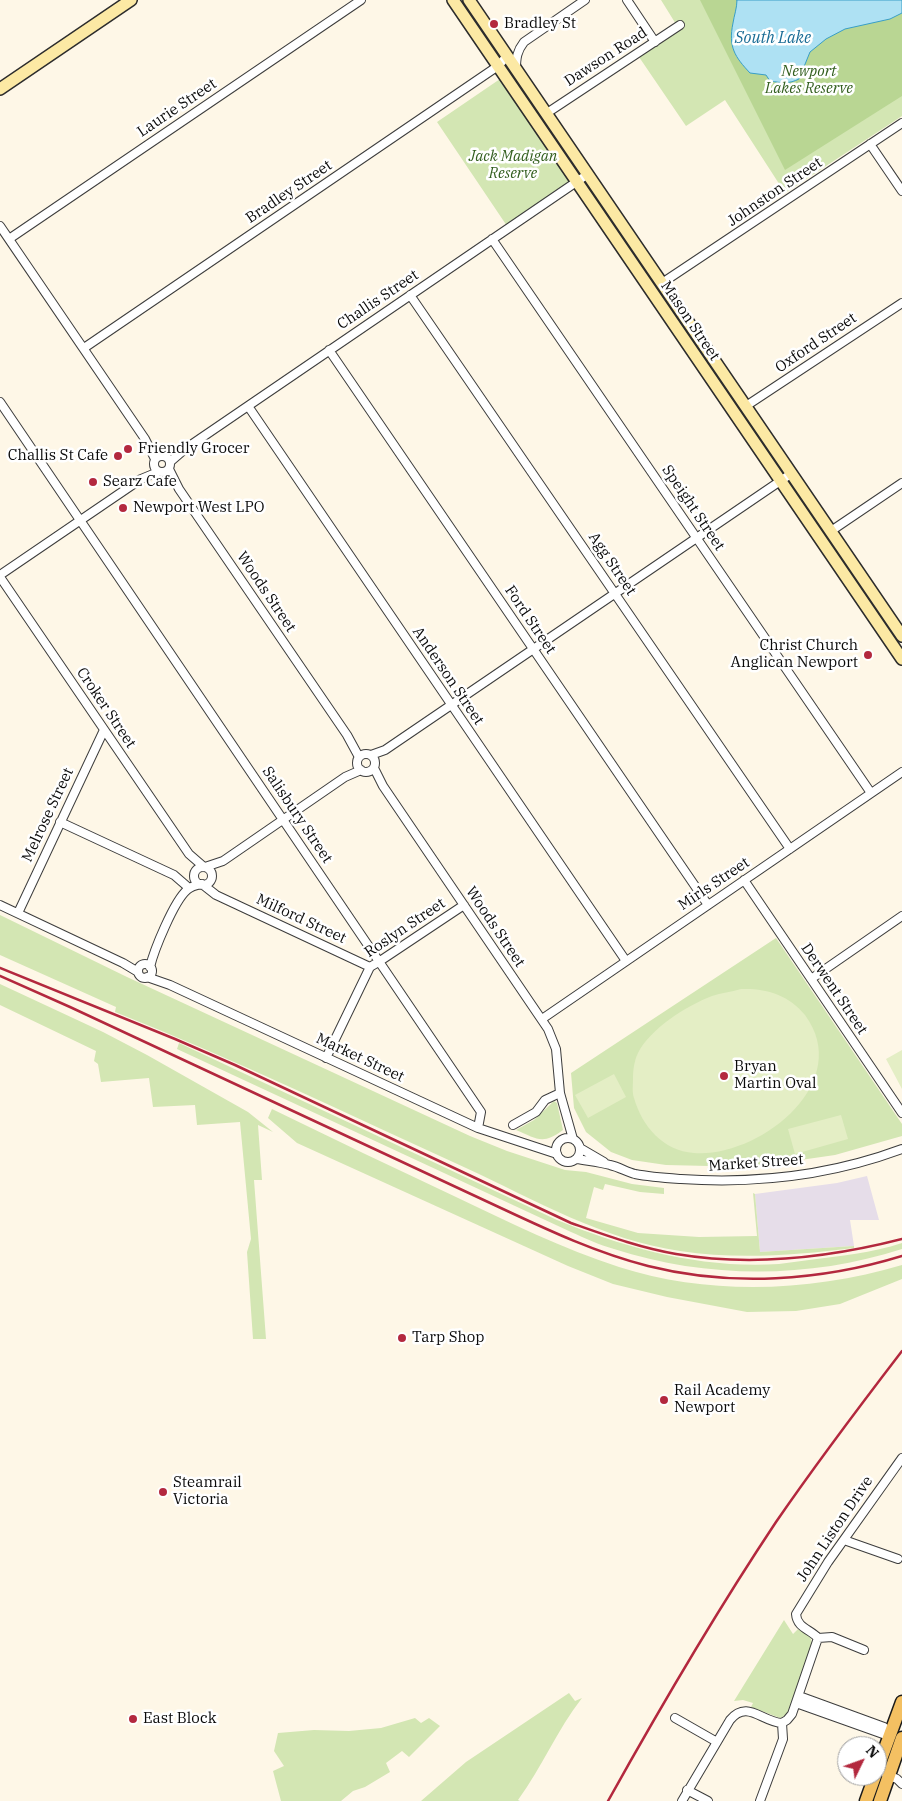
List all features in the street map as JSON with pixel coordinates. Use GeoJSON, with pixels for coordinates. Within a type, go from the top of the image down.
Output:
{"type":"FeatureCollection","features":[{"type":"Feature","properties":{"kind":"main road"},"geometry":{"type":"LineString","coordinates":[[880,1801],[890,1775],[902,1702]]}},
{"type":"Feature","properties":{"kind":"main road"},"geometry":{"type":"LineString","coordinates":[[887,1753],[898,1735]]}},
{"type":"Feature","properties":{"kind":"main road"},"geometry":{"type":"LineString","coordinates":[[866,1801],[871,1786]]}},
{"type":"Feature","properties":{"kind":"street"},"geometry":{"type":"LineString","coordinates":[[0,89],[131,0]]}},
{"type":"Feature","properties":{"kind":"street","name":"Laurie Street"},"geometry":{"type":"LineString","coordinates":[[9,240],[360,0]]}},
{"type":"Feature","properties":{"kind":"street","name":"Mason Street"},"geometry":{"type":"LineString","coordinates":[[453,0],[902,659]]}},
{"type":"Feature","properties":{"kind":"street","name":"Mason Street"},"geometry":{"type":"LineString","coordinates":[[469,0],[902,636]]}},
{"type":"Feature","properties":{"kind":"street"},"geometry":{"type":"LineString","coordinates":[[516,69],[516,57],[524,42],[585,0]]}},
{"type":"Feature","properties":{"kind":"street"},"geometry":{"type":"LineString","coordinates":[[627,0],[655,42]]}},
{"type":"Feature","properties":{"kind":"street","name":"Dawson Road"},"geometry":{"type":"LineString","coordinates":[[546,113],[680,25]]}},
{"type":"Feature","properties":{"kind":"street","name":"Bradley Street"},"geometry":{"type":"LineString","coordinates":[[84,348],[498,66],[508,56]]}},
{"type":"Feature","properties":{"kind":"street","name":"Johnston Street"},"geometry":{"type":"LineString","coordinates":[[662,283],[902,123]]}},
{"type":"Feature","properties":{"kind":"street"},"geometry":{"type":"LineString","coordinates":[[870,144],[902,191]]}},
{"type":"Feature","properties":{"kind":"street","name":"Challis Street"},"geometry":{"type":"LineString","coordinates":[[0,575],[588,174]]}},
{"type":"Feature","properties":{"kind":"street","name":"Woods Street"},"geometry":{"type":"LineString","coordinates":[[0,226],[542,1019],[553,1038],[556,1049],[560,1093],[573,1140]]}},
{"type":"Feature","properties":{"kind":"street","name":"Speight Street"},"geometry":{"type":"LineString","coordinates":[[492,239],[871,793]]}},
{"type":"Feature","properties":{"kind":"street","name":"Agg Street"},"geometry":{"type":"LineString","coordinates":[[410,295],[790,849]]}},
{"type":"Feature","properties":{"kind":"street","name":"Oxford Street"},"geometry":{"type":"LineString","coordinates":[[746,406],[902,303]]}},
{"type":"Feature","properties":{"kind":"street","name":"Ford Street"},"geometry":{"type":"LineString","coordinates":[[329,350],[708,905]]}},
{"type":"Feature","properties":{"kind":"street","name":"Salisbury Street"},"geometry":{"type":"LineString","coordinates":[[0,402],[481,1112],[478,1128]]}},
{"type":"Feature","properties":{"kind":"street","name":"Anderson Street"},"geometry":{"type":"LineString","coordinates":[[248,406],[626,961]]}},
{"type":"Feature","properties":{"kind":"street"},"geometry":{"type":"LineString","coordinates":[[187,886],[198,868],[223,861],[792,473]]}},
{"type":"Feature","properties":{"kind":"street"},"geometry":{"type":"LineString","coordinates":[[831,531],[902,482]]}},
{"type":"Feature","properties":{"kind":"street","name":"Croker Street"},"geometry":{"type":"LineString","coordinates":[[0,575],[189,854],[205,867]]}},
{"type":"Feature","properties":{"kind":"street","name":"Melrose Street"},"geometry":{"type":"LineString","coordinates":[[18,913],[104,730]]}},
{"type":"Feature","properties":{"kind":"street","name":"Mirls Street"},"geometry":{"type":"LineString","coordinates":[[542,1019],[902,772]]}},
{"type":"Feature","properties":{"kind":"street"},"geometry":{"type":"LineString","coordinates":[[60,822],[174,875],[187,886]]}},
{"type":"Feature","properties":{"kind":"street","name":"Croker Street"},"geometry":{"type":"LineString","coordinates":[[189,854],[194,872]]}},
{"type":"Feature","properties":{"kind":"street"},"geometry":{"type":"LineString","coordinates":[[145,970],[178,902],[180,891],[187,886],[207,883],[223,861]]}},
{"type":"Feature","properties":{"kind":"street"},"geometry":{"type":"LineString","coordinates":[[205,867],[210,871],[214,888],[221,897]]}},
{"type":"Feature","properties":{"kind":"street"},"geometry":{"type":"LineString","coordinates":[[194,872],[196,881],[201,884]]}},
{"type":"Feature","properties":{"kind":"street","name":"Derwent Street"},"geometry":{"type":"LineString","coordinates":[[744,880],[902,1113]]}},
{"type":"Feature","properties":{"kind":"street","name":"Milford Street"},"geometry":{"type":"LineString","coordinates":[[201,884],[214,894],[370,967]]}},
{"type":"Feature","properties":{"kind":"street","name":"Market Street"},"geometry":{"type":"LineString","coordinates":[[0,905],[123,963],[145,970],[170,985],[478,1128],[557,1154]]}},
{"type":"Feature","properties":{"kind":"street","name":"Roslyn Street"},"geometry":{"type":"LineString","coordinates":[[326,1058],[370,967],[464,905]]}},
{"type":"Feature","properties":{"kind":"street"},"geometry":{"type":"LineString","coordinates":[[811,979],[902,916]]}},
{"type":"Feature","properties":{"kind":"street"},"geometry":{"type":"LineString","coordinates":[[513,1125],[536,1112],[546,1100],[560,1093]]}},
{"type":"Feature","properties":{"kind":"street"},"geometry":{"type":"LineString","coordinates":[[561,1142],[573,1140],[580,1148],[579,1156],[573,1161],[566,1162],[559,1158],[557,1154],[568,1120]]}},
{"type":"Feature","properties":{"kind":"street","name":"Market Street"},"geometry":{"type":"LineString","coordinates":[[540,1147],[561,1142]]}},
{"type":"Feature","properties":{"kind":"street","name":"Market Street"},"geometry":{"type":"LineString","coordinates":[[580,1148],[610,1165]]}},
{"type":"Feature","properties":{"kind":"street","name":"Market Street"},"geometry":{"type":"LineString","coordinates":[[576,1159],[610,1165],[636,1174],[670,1178],[755,1180],[835,1168],[902,1150]]}},
{"type":"Feature","properties":{"kind":"street","name":"John Liston Drive"},"geometry":{"type":"LineString","coordinates":[[818,1638],[812,1632],[802,1627],[796,1619],[797,1611],[809,1590],[902,1458]]}},
{"type":"Feature","properties":{"kind":"street"},"geometry":{"type":"LineString","coordinates":[[844,1540],[898,1559]]}},
{"type":"Feature","properties":{"kind":"street"},"geometry":{"type":"LineString","coordinates":[[682,1801],[716,1742],[736,1714],[747,1711],[782,1723],[790,1717],[798,1700],[818,1638],[832,1637],[864,1650]]}},
{"type":"Feature","properties":{"kind":"street"},"geometry":{"type":"LineString","coordinates":[[798,1700],[844,1712],[884,1727],[898,1735]]}},
{"type":"Feature","properties":{"kind":"street"},"geometry":{"type":"LineString","coordinates":[[798,1700],[847,1721],[884,1734],[898,1735]]}},
{"type":"Feature","properties":{"kind":"street"},"geometry":{"type":"LineString","coordinates":[[844,1712],[847,1721]]}},
{"type":"Feature","properties":{"kind":"street"},"geometry":{"type":"LineString","coordinates":[[675,1718],[716,1742]]}},
{"type":"Feature","properties":{"kind":"street"},"geometry":{"type":"LineString","coordinates":[[760,1801],[783,1737],[782,1723]]}},
{"type":"Feature","properties":{"kind":"street"},"geometry":{"type":"LineString","coordinates":[[887,1774],[902,1784]]}},
{"type":"Feature","properties":{"kind":"street"},"geometry":{"type":"LineString","coordinates":[[687,1790],[708,1801]]}},
{"type":"Feature","properties":{"kind":"shaded area"},"geometry":{"type":"Polygon","coordinates":[[[867,1176],[879,1220],[850,1220],[854,1246],[760,1252],[755,1194],[837,1183],[867,1176]]]}},
{"type":"Feature","properties":{"kind":"green space","name":"Newport Lakes Reserve"},"geometry":{"type":"Polygon","coordinates":[[[661,0],[902,0],[902,116],[785,193],[725,100],[686,126],[639,57],[679,29],[661,0]]]}},
{"type":"Feature","properties":{"kind":"green space","name":"Newport Lakes Reserve"},"geometry":{"type":"Polygon","coordinates":[[[700,0],[902,0],[902,96],[785,170],[700,0]]]}},
{"type":"Feature","properties":{"kind":"green space","name":"Jack Madigan Reserve"},"geometry":{"type":"Polygon","coordinates":[[[500,79],[572,183],[507,226],[437,122],[500,79]]]}},
{"type":"Feature","properties":{"kind":"green space"},"geometry":{"type":"Polygon","coordinates":[[[0,915],[127,977],[470,1136],[507,1151],[565,1170],[586,1172],[632,1184],[664,1188],[664,1194],[640,1192],[605,1184],[603,1190],[594,1187],[586,1218],[638,1233],[699,1237],[757,1236],[753,1193],[755,1194],[760,1252],[854,1246],[854,1248],[767,1256],[702,1254],[652,1246],[597,1228],[248,1068],[115,1012],[116,1007],[0,955],[0,915]]]}},
{"type":"Feature","properties":{"kind":"green space","name":"Bryan Martin Oval"},"geometry":{"type":"Polygon","coordinates":[[[776,938],[902,1124],[902,1136],[835,1155],[752,1167],[666,1165],[632,1160],[611,1152],[586,1132],[574,1108],[571,1073],[776,938]]]}},
{"type":"Feature","properties":{"kind":"green space"},"geometry":{"type":"Polygon","coordinates":[[[0,984],[103,1032],[147,1055],[248,1112],[273,1132],[258,1125],[262,1180],[254,1180],[266,1339],[253,1339],[247,1252],[251,1239],[240,1122],[197,1125],[195,1105],[153,1107],[149,1078],[101,1082],[98,1064],[94,1061],[96,1051],[0,1005],[0,984]]]}},
{"type":"Feature","properties":{"kind":"green space","name":"Bryan Martin Oval"},"geometry":{"type":"Polygon","coordinates":[[[741,989],[759,990],[776,994],[799,1008],[805,1015],[817,1041],[818,1066],[809,1090],[793,1111],[771,1129],[746,1143],[719,1151],[694,1153],[683,1151],[664,1142],[655,1135],[642,1118],[633,1096],[634,1069],[637,1056],[651,1035],[680,1012],[712,996],[741,989]]]}},
{"type":"Feature","properties":{"kind":"green space"},"geometry":{"type":"Polygon","coordinates":[[[179,1043],[557,1220],[638,1248],[694,1260],[750,1265],[779,1264],[844,1256],[902,1243],[902,1249],[867,1259],[831,1266],[758,1272],[685,1266],[649,1259],[614,1249],[571,1232],[177,1049],[179,1043]]]}},
{"type":"Feature","properties":{"kind":"green space"},"geometry":{"type":"Polygon","coordinates":[[[902,1050],[902,1089],[886,1059],[902,1050]]]}},
{"type":"Feature","properties":{"kind":"green space"},"geometry":{"type":"Polygon","coordinates":[[[614,1074],[626,1097],[588,1118],[575,1095],[614,1074]]]}},
{"type":"Feature","properties":{"kind":"green space"},"geometry":{"type":"Polygon","coordinates":[[[554,1101],[557,1103],[563,1130],[550,1138],[540,1139],[516,1130],[534,1120],[554,1101]]]}},
{"type":"Feature","properties":{"kind":"green space"},"geometry":{"type":"Polygon","coordinates":[[[272,1109],[536,1235],[619,1267],[689,1283],[725,1286],[760,1287],[832,1281],[902,1265],[902,1279],[840,1304],[796,1311],[747,1312],[667,1297],[613,1284],[568,1266],[297,1143],[268,1118],[272,1109]]]}},
{"type":"Feature","properties":{"kind":"green space"},"geometry":{"type":"Polygon","coordinates":[[[841,1115],[848,1139],[795,1154],[788,1129],[841,1115]]]}},
{"type":"Feature","properties":{"kind":"green space"},"geometry":{"type":"Polygon","coordinates":[[[784,1620],[793,1634],[798,1629],[810,1636],[812,1643],[789,1709],[786,1715],[780,1718],[751,1707],[753,1703],[743,1700],[734,1701],[784,1620]]]}},
{"type":"Feature","properties":{"kind":"green space"},"geometry":{"type":"Polygon","coordinates":[[[569,1693],[575,1701],[582,1698],[518,1800],[520,1801],[421,1801],[466,1762],[569,1693]]]}},
{"type":"Feature","properties":{"kind":"green space"},"geometry":{"type":"Polygon","coordinates":[[[415,1718],[421,1723],[429,1718],[440,1726],[409,1757],[402,1751],[386,1763],[390,1772],[365,1787],[353,1791],[341,1801],[281,1801],[273,1771],[284,1766],[274,1751],[278,1733],[381,1728],[415,1718]]]}},
{"type":"Feature","properties":{"kind":"water","name":"South Lake"},"geometry":{"type":"Polygon","coordinates":[[[737,0],[902,0],[902,13],[890,19],[845,29],[826,39],[810,52],[799,79],[782,83],[770,81],[766,75],[750,73],[740,62],[734,51],[731,39],[737,0]]]}},
{"type":"Feature","properties":{"kind":"railway"},"geometry":{"type":"LineString","coordinates":[[0,968],[235,1065],[571,1223],[636,1245],[705,1258],[762,1260],[818,1256],[902,1239]]}},
{"type":"Feature","properties":{"kind":"railway"},"geometry":{"type":"LineString","coordinates":[[0,976],[538,1225],[574,1241],[629,1261],[679,1273],[743,1279],[808,1276],[840,1271],[902,1256]]}},
{"type":"Feature","properties":{"kind":"railway"},"geometry":{"type":"LineString","coordinates":[[608,1801],[689,1660],[776,1522],[902,1351]]}},
{"type":"Feature","properties":{"kind":"place","name":"Bradley St"},"geometry":{"type":"Point","coordinates":[494,24]}},
{"type":"Feature","properties":{"kind":"place","name":"Friendly Grocer"},"geometry":{"type":"Point","coordinates":[128,449]}},
{"type":"Feature","properties":{"kind":"place","name":"Challis St Cafe"},"geometry":{"type":"Point","coordinates":[118,456]}},
{"type":"Feature","properties":{"kind":"place","name":"Searz Cafe"},"geometry":{"type":"Point","coordinates":[93,482]}},
{"type":"Feature","properties":{"kind":"place","name":"Newport West LPO"},"geometry":{"type":"Point","coordinates":[123,508]}},
{"type":"Feature","properties":{"kind":"place","name":"Christ Church Anglican Newport"},"geometry":{"type":"Point","coordinates":[868,655]}},
{"type":"Feature","properties":{"kind":"place","name":"Bryan Martin Oval"},"geometry":{"type":"Point","coordinates":[724,1076]}},
{"type":"Feature","properties":{"kind":"place","name":"Tarp Shop"},"geometry":{"type":"Point","coordinates":[402,1338]}},
{"type":"Feature","properties":{"kind":"place","name":"Rail Academy Newport"},"geometry":{"type":"Point","coordinates":[664,1400]}},
{"type":"Feature","properties":{"kind":"place","name":"Steamrail Victoria"},"geometry":{"type":"Point","coordinates":[163,1492]}},
{"type":"Feature","properties":{"kind":"place","name":"East Block"},"geometry":{"type":"Point","coordinates":[133,1719]}}]}
